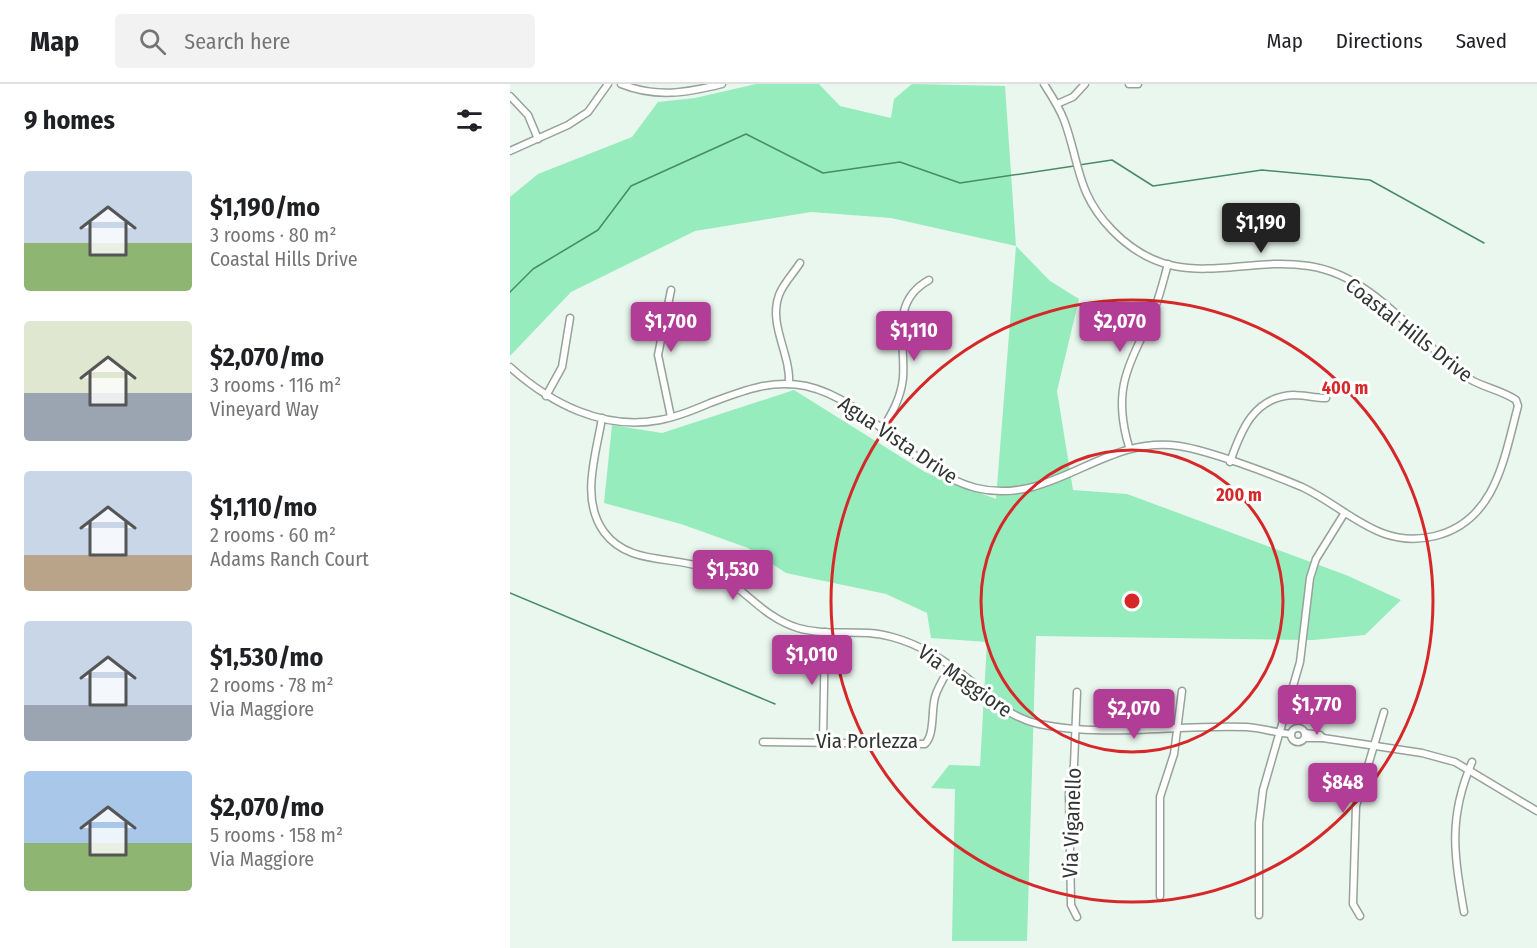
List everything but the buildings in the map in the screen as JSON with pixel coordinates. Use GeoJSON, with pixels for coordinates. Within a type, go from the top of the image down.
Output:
{"type":"FeatureCollection","features":[{"type":"Feature","properties":{"kind":"street"},"geometry":{"type":"LineString","coordinates":[[510,151],[588,112],[608,84]]}},
{"type":"Feature","properties":{"kind":"street"},"geometry":{"type":"LineString","coordinates":[[621,84],[646,92],[670,94],[722,84]]}},
{"type":"Feature","properties":{"kind":"street","name":"Coastal Hills Drive"},"geometry":{"type":"LineString","coordinates":[[1044,84],[1057,104],[1067,129],[1078,177],[1093,208],[1125,242],[1142,254],[1168,264],[1209,270],[1300,265],[1332,272],[1365,290],[1464,376],[1518,402]]}},
{"type":"Feature","properties":{"kind":"street"},"geometry":{"type":"LineString","coordinates":[[1057,104],[1073,97],[1085,84]]}},
{"type":"Feature","properties":{"kind":"street"},"geometry":{"type":"LineString","coordinates":[[1129,84],[1138,84]]}},
{"type":"Feature","properties":{"kind":"street"},"geometry":{"type":"LineString","coordinates":[[510,96],[528,116],[538,139]]}},
{"type":"Feature","properties":{"kind":"street"},"geometry":{"type":"LineString","coordinates":[[789,384],[789,362],[778,328],[776,310],[782,289],[800,263]]}},
{"type":"Feature","properties":{"kind":"street"},"geometry":{"type":"LineString","coordinates":[[1129,447],[1122,414],[1123,382],[1136,345],[1148,326],[1168,264]]}},
{"type":"Feature","properties":{"kind":"street"},"geometry":{"type":"LineString","coordinates":[[882,430],[894,410],[902,385],[901,324],[904,309],[915,290],[929,280]]}},
{"type":"Feature","properties":{"kind":"street"},"geometry":{"type":"LineString","coordinates":[[671,290],[658,355],[671,417]]}},
{"type":"Feature","properties":{"kind":"street"},"geometry":{"type":"LineString","coordinates":[[546,396],[562,367],[570,318]]}},
{"type":"Feature","properties":{"kind":"street","name":"Agua Vista Drive"},"geometry":{"type":"LineString","coordinates":[[510,367],[546,396],[568,407],[602,418],[636,422],[671,417],[752,387],[789,384],[833,396],[953,479],[977,488],[999,491],[1022,490],[1048,483],[1129,447],[1179,446],[1300,486],[1378,533],[1403,539],[1433,537],[1460,526],[1477,513],[1494,489],[1518,402]]}},
{"type":"Feature","properties":{"kind":"street"},"geometry":{"type":"LineString","coordinates":[[1230,462],[1244,426],[1260,407],[1288,396],[1326,398]]}},
{"type":"Feature","properties":{"kind":"street","name":"Via Maggiore"},"geometry":{"type":"LineString","coordinates":[[602,418],[591,497],[597,520],[611,540],[636,555],[691,564],[708,570],[727,580],[771,617],[800,629],[870,633],[893,637],[924,648],[1017,717],[1038,724],[1076,729],[1245,727],[1291,734],[1296,741],[1305,736],[1373,745]]}},
{"type":"Feature","properties":{"kind":"street"},"geometry":{"type":"LineString","coordinates":[[1259,915],[1259,815],[1264,781],[1300,662],[1310,578],[1316,559],[1344,514]]}},
{"type":"Feature","properties":{"kind":"street"},"geometry":{"type":"LineString","coordinates":[[823,741],[825,632]]}},
{"type":"Feature","properties":{"kind":"street","name":"Via Porlezza"},"geometry":{"type":"LineString","coordinates":[[763,742],[925,744],[929,739],[933,705],[938,687],[951,666]]}},
{"type":"Feature","properties":{"kind":"street"},"geometry":{"type":"LineString","coordinates":[[1160,896],[1160,797],[1174,754],[1182,691]]}},
{"type":"Feature","properties":{"kind":"street","name":"Via Viganello"},"geometry":{"type":"LineString","coordinates":[[1077,692],[1076,729],[1069,793],[1071,905],[1077,917]]}},
{"type":"Feature","properties":{"kind":"street"},"geometry":{"type":"LineString","coordinates":[[1360,916],[1353,904],[1353,836],[1356,806],[1384,712]]}},
{"type":"Feature","properties":{"kind":"street"},"geometry":{"type":"LineString","coordinates":[[1373,745],[1455,762],[1537,811]]}},
{"type":"Feature","properties":{"kind":"street"},"geometry":{"type":"LineString","coordinates":[[1464,912],[1454,852],[1454,830],[1461,788],[1472,762]]}},
{"type":"Feature","properties":{"kind":"green space"},"geometry":{"type":"Polygon","coordinates":[[[756,84],[819,84],[840,106],[891,118],[894,99],[912,84],[1005,86],[1016,246],[891,218],[811,212],[695,231],[571,292],[510,356],[510,197],[538,174],[632,137],[658,102],[695,98],[756,84]]]}},
{"type":"Feature","properties":{"kind":"green space"},"geometry":{"type":"Polygon","coordinates":[[[1016,246],[1050,281],[1079,299],[1057,391],[1073,490],[1127,494],[1346,575],[1401,600],[1365,635],[1313,640],[1036,636],[1027,941],[952,941],[955,789],[931,788],[949,765],[980,766],[987,642],[931,638],[927,613],[886,594],[786,573],[748,548],[681,524],[604,503],[612,425],[662,433],[794,390],[925,472],[996,499],[1016,246]]]}},
{"type":"Feature","properties":{"kind":"waterway"},"geometry":{"type":"LineString","coordinates":[[510,292],[533,269],[598,230],[631,186],[746,134],[823,173],[900,162],[960,183],[1074,166]]}},
{"type":"Feature","properties":{"kind":"waterway"},"geometry":{"type":"LineString","coordinates":[[1079,165],[1112,160],[1153,186],[1262,170],[1370,180],[1484,243]]}},
{"type":"Feature","properties":{"kind":"waterway"},"geometry":{"type":"LineString","coordinates":[[510,593],[775,704]]}}]}
